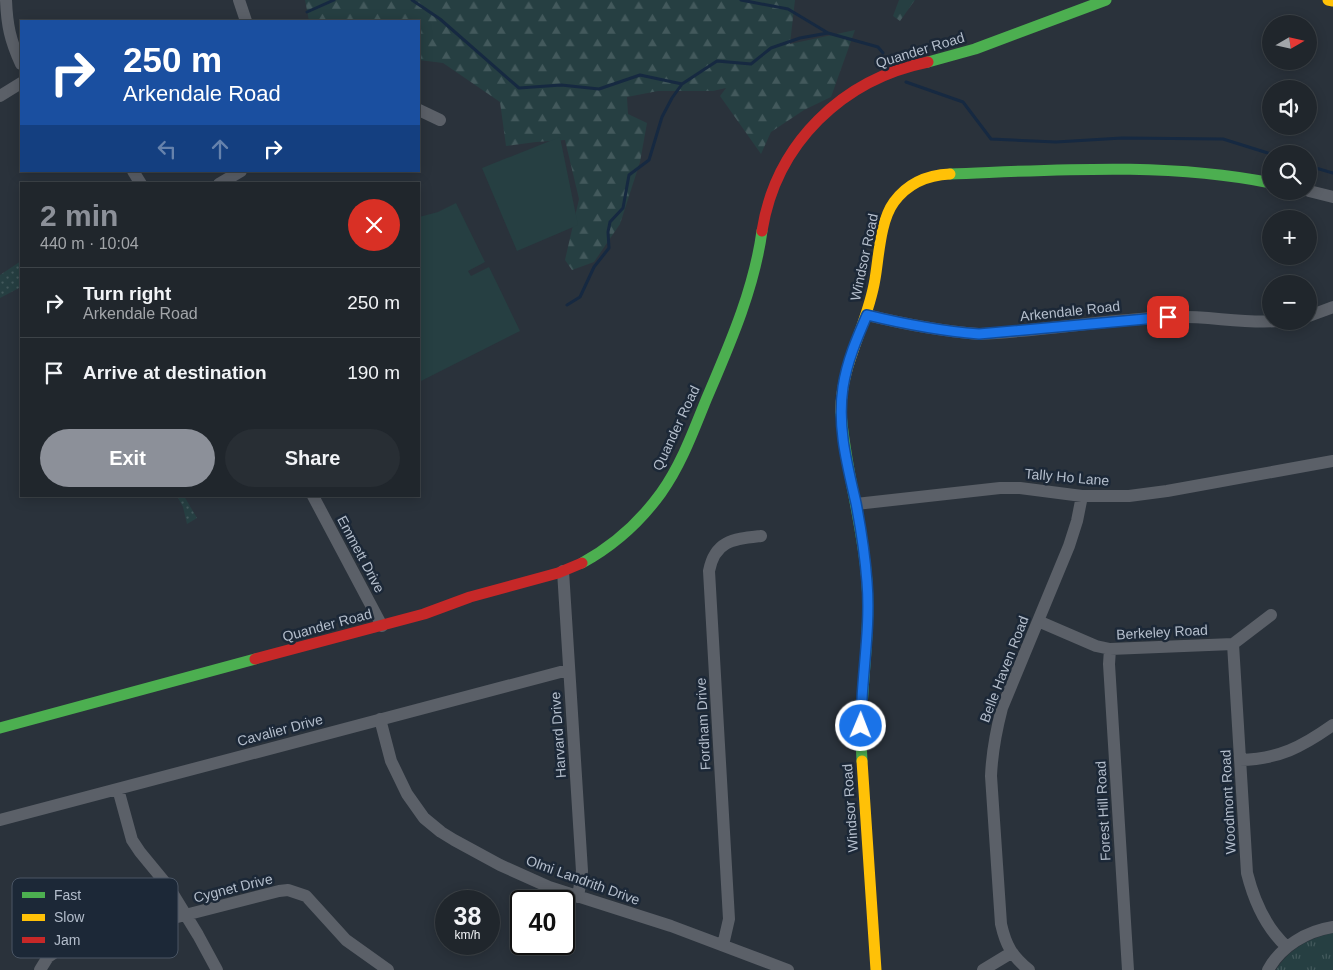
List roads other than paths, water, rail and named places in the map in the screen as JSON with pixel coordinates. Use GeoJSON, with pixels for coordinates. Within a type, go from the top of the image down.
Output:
{"type":"FeatureCollection","features":[{"type":"Feature","properties":{"kind":"street"},"geometry":{"type":"LineString","coordinates":[[6,0],[8,30],[20,62]]}},
{"type":"Feature","properties":{"kind":"street"},"geometry":{"type":"LineString","coordinates":[[239,0],[246,20]]}},
{"type":"Feature","properties":{"kind":"street","name":"Quander Road"},"geometry":{"type":"LineString","coordinates":[[0,728],[382,626],[424,614],[483,593],[582,564],[633,525],[651,506],[678,465],[724,359],[741,313],[760,251],[764,220],[771,194],[781,171],[795,147],[812,126],[836,104],[856,90],[882,76],[906,67],[955,56],[1106,0]]}},
{"type":"Feature","properties":{"kind":"street"},"geometry":{"type":"LineString","coordinates":[[1328,0],[1333,1]]}},
{"type":"Feature","properties":{"kind":"street"},"geometry":{"type":"LineString","coordinates":[[0,96],[20,84]]}},
{"type":"Feature","properties":{"kind":"street"},"geometry":{"type":"LineString","coordinates":[[420,110],[440,120]]}},
{"type":"Feature","properties":{"kind":"street","name":"Windsor Road"},"geometry":{"type":"LineString","coordinates":[[876,970],[861,745],[861,706],[868,618],[867,582],[862,538],[843,443],[841,409],[849,360],[867,315],[875,282],[885,219],[889,208],[903,190],[923,178],[934,175],[1128,168],[1193,170],[1262,181]]}},
{"type":"Feature","properties":{"kind":"street"},"geometry":{"type":"LineString","coordinates":[[222,182],[239,172]]}},
{"type":"Feature","properties":{"kind":"street"},"geometry":{"type":"LineString","coordinates":[[1317,193],[1333,198]]}},
{"type":"Feature","properties":{"kind":"street"},"geometry":{"type":"LineString","coordinates":[[1317,313],[1333,307]]}},
{"type":"Feature","properties":{"kind":"street","name":"Arkendale Road"},"geometry":{"type":"LineString","coordinates":[[867,315],[910,326],[948,332],[979,334],[1168,317],[1202,316],[1262,322]]}},
{"type":"Feature","properties":{"kind":"street","name":"Tally Ho Lane"},"geometry":{"type":"LineString","coordinates":[[856,504],[1000,488],[1020,488],[1082,496],[1129,496],[1333,461]]}},
{"type":"Feature","properties":{"kind":"street","name":"Belle Haven Road"},"geometry":{"type":"LineString","coordinates":[[1028,970],[1011,953],[1004,939],[1001,924],[992,796],[992,758],[995,734],[1002,708],[1069,546],[1082,496]]}},
{"type":"Feature","properties":{"kind":"street","name":"Emmett Drive"},"geometry":{"type":"LineString","coordinates":[[314,497],[382,626]]}},
{"type":"Feature","properties":{"kind":"street","name":"Fordham Drive"},"geometry":{"type":"LineString","coordinates":[[723,945],[729,918],[709,571],[714,554],[725,543],[734,539],[761,536]]}},
{"type":"Feature","properties":{"kind":"street","name":"Harvard Drive"},"geometry":{"type":"LineString","coordinates":[[563,571],[582,871],[578,897]]}},
{"type":"Feature","properties":{"kind":"street"},"geometry":{"type":"LineString","coordinates":[[1233,644],[1271,615]]}},
{"type":"Feature","properties":{"kind":"street","name":"Berkeley Road"},"geometry":{"type":"LineString","coordinates":[[1038,621],[1096,646],[1110,649],[1233,644]]}},
{"type":"Feature","properties":{"kind":"street","name":"Woodmont Road"},"geometry":{"type":"LineString","coordinates":[[1233,644],[1246,860],[1252,894],[1264,920],[1287,947]]}},
{"type":"Feature","properties":{"kind":"street","name":"Forest Hill Road"},"geometry":{"type":"LineString","coordinates":[[1110,649],[1109,664],[1128,970]]}},
{"type":"Feature","properties":{"kind":"street","name":"Cavalier Drive"},"geometry":{"type":"LineString","coordinates":[[0,820],[568,670]]}},
{"type":"Feature","properties":{"kind":"street","name":"Olmi Landrith Drive"},"geometry":{"type":"LineString","coordinates":[[380,719],[391,761],[399,780],[413,803],[432,825],[454,840],[500,865],[549,887],[671,926],[788,970]]}},
{"type":"Feature","properties":{"kind":"street"},"geometry":{"type":"LineString","coordinates":[[1240,760],[1269,758],[1286,754],[1333,725]]}},
{"type":"Feature","properties":{"kind":"street"},"geometry":{"type":"LineString","coordinates":[[118,789],[132,840],[161,878]]}},
{"type":"Feature","properties":{"kind":"street","name":"Cygnet Drive"},"geometry":{"type":"LineString","coordinates":[[178,917],[279,891],[297,892],[311,901],[346,940],[388,970]]}},
{"type":"Feature","properties":{"kind":"street"},"geometry":{"type":"LineString","coordinates":[[178,902],[217,970]]}},
{"type":"Feature","properties":{"kind":"street"},"geometry":{"type":"LineString","coordinates":[[1268,970],[1274,960],[1287,947],[1307,934],[1333,927]]}},
{"type":"Feature","properties":{"kind":"street"},"geometry":{"type":"LineString","coordinates":[[983,970],[1011,953]]}},
{"type":"Feature","properties":{"kind":"street","name":"Cygnet Drive"},"geometry":{"type":"LineString","coordinates":[[40,970],[47,958]]}},
{"type":"Feature","properties":{"kind":"waterway"},"geometry":{"type":"LineString","coordinates":[[307,12],[334,0]]}},
{"type":"Feature","properties":{"kind":"waterway"},"geometry":{"type":"LineString","coordinates":[[412,0],[440,19],[519,88],[561,85],[599,89],[640,75],[682,84],[717,61],[751,64],[771,48],[800,38],[828,33],[878,47],[883,53]]}},
{"type":"Feature","properties":{"kind":"waterway"},"geometry":{"type":"LineString","coordinates":[[741,0],[788,9],[828,33]]}},
{"type":"Feature","properties":{"kind":"waterway"},"geometry":{"type":"LineString","coordinates":[[906,82],[963,102],[991,139],[1056,142],[1122,138],[1223,139],[1262,151]]}},
{"type":"Feature","properties":{"kind":"waterway"},"geometry":{"type":"LineString","coordinates":[[567,305],[580,297],[594,267],[609,248],[608,232],[610,222],[623,208],[629,175],[649,160],[662,117],[682,84]]}},
{"type":"Feature","properties":{"kind":"waterway"},"geometry":{"type":"LineString","coordinates":[[1317,168],[1333,173]]}}]}
